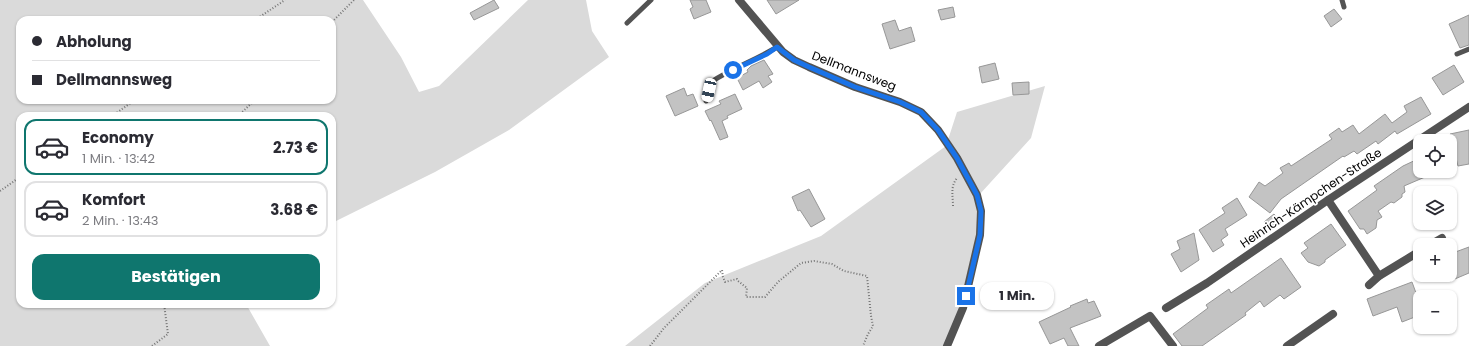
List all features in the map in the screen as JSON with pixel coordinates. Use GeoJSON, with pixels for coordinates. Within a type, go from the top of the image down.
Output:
{"type":"FeatureCollection","features":[{"type":"Feature","properties":{"kind":"street","name":"Dellmannsweg"},"geometry":{"type":"LineString","coordinates":[[739,0],[777,47],[794,60],[855,87],[900,102],[921,112],[938,130],[957,158],[977,195],[981,211],[980,235],[962,308],[947,346]]}},
{"type":"Feature","properties":{"kind":"street","name":"Heinrich-Kämpchen-Straße"},"geometry":{"type":"LineString","coordinates":[[1166,308],[1207,283],[1328,200],[1469,107]]}},
{"type":"Feature","properties":{"kind":"street"},"geometry":{"type":"LineString","coordinates":[[1328,200],[1379,276]]}},
{"type":"Feature","properties":{"kind":"street"},"geometry":{"type":"LineString","coordinates":[[1369,286],[1379,276],[1413,255]]}},
{"type":"Feature","properties":{"kind":"street"},"geometry":{"type":"LineString","coordinates":[[1287,346],[1333,314]]}},
{"type":"Feature","properties":{"kind":"street"},"geometry":{"type":"LineString","coordinates":[[1099,346],[1150,316],[1173,346]]}},
{"type":"Feature","properties":{"kind":"lane"},"geometry":{"type":"LineString","coordinates":[[627,23],[652,0]]}},
{"type":"Feature","properties":{"kind":"lane"},"geometry":{"type":"LineString","coordinates":[[1342,0],[1344,7]]}},
{"type":"Feature","properties":{"kind":"lane"},"geometry":{"type":"LineString","coordinates":[[706,101],[711,82],[722,75],[767,54],[777,47]]}},
{"type":"Feature","properties":{"kind":"lane"},"geometry":{"type":"LineString","coordinates":[[1457,54],[1469,49]]}},
{"type":"Feature","properties":{"kind":"path"},"geometry":{"type":"LineString","coordinates":[[261,16],[285,0]]}},
{"type":"Feature","properties":{"kind":"path"},"geometry":{"type":"LineString","coordinates":[[336,18],[354,0]]}},
{"type":"Feature","properties":{"kind":"path"},"geometry":{"type":"LineString","coordinates":[[118,112],[130,104]]}},
{"type":"Feature","properties":{"kind":"path"},"geometry":{"type":"LineString","coordinates":[[242,112],[251,104]]}},
{"type":"Feature","properties":{"kind":"path"},"geometry":{"type":"LineString","coordinates":[[953,206],[954,195],[952,187],[955,180],[964,171]]}},
{"type":"Feature","properties":{"kind":"path"},"geometry":{"type":"LineString","coordinates":[[0,190],[16,180]]}},
{"type":"Feature","properties":{"kind":"path"},"geometry":{"type":"LineString","coordinates":[[650,346],[664,328],[722,270],[725,282],[737,279],[747,288],[746,296],[765,297],[778,282],[801,263],[814,261],[832,264],[844,271],[867,276],[873,326],[863,346]]}},
{"type":"Feature","properties":{"kind":"path"},"geometry":{"type":"LineString","coordinates":[[152,346],[168,334],[165,308]]}},
{"type":"Feature","properties":{"kind":"shaded area"},"geometry":{"type":"Polygon","coordinates":[[[0,0],[363,0],[401,57],[419,92],[439,86],[528,0],[586,0],[592,31],[609,57],[509,130],[435,172],[336,221],[336,112],[16,112],[16,308],[248,308],[270,346],[0,346],[0,0]]]}},
{"type":"Feature","properties":{"kind":"shaded area"},"geometry":{"type":"Polygon","coordinates":[[[1045,86],[1031,138],[980,194],[977,236],[961,307],[946,346],[625,346],[705,283],[821,236],[946,146],[957,112],[1045,86]]]}},
{"type":"Feature","properties":{"kind":"building"},"geometry":{"type":"Polygon","coordinates":[[[494,0],[499,8],[474,20],[470,13],[494,0]]]}},
{"type":"Feature","properties":{"kind":"building"},"geometry":{"type":"Polygon","coordinates":[[[690,0],[706,0],[711,12],[694,19],[690,9],[693,7],[690,0]]]}},
{"type":"Feature","properties":{"kind":"building"},"geometry":{"type":"Polygon","coordinates":[[[767,0],[799,0],[776,14],[767,0]]]}},
{"type":"Feature","properties":{"kind":"building"},"geometry":{"type":"Polygon","coordinates":[[[953,7],[955,17],[941,20],[938,10],[953,7]]]}},
{"type":"Feature","properties":{"kind":"building"},"geometry":{"type":"Polygon","coordinates":[[[1334,9],[1342,19],[1331,27],[1324,16],[1334,9]]]}},
{"type":"Feature","properties":{"kind":"building"},"geometry":{"type":"Polygon","coordinates":[[[1469,15],[1469,45],[1460,48],[1449,24],[1469,15]]]}},
{"type":"Feature","properties":{"kind":"building"},"geometry":{"type":"Polygon","coordinates":[[[895,20],[899,31],[911,27],[915,41],[890,49],[882,24],[895,20]]]}},
{"type":"Feature","properties":{"kind":"building"},"geometry":{"type":"Polygon","coordinates":[[[764,60],[773,74],[768,76],[772,82],[763,88],[759,81],[743,90],[737,78],[748,72],[747,70],[751,66],[764,60]]]}},
{"type":"Feature","properties":{"kind":"building"},"geometry":{"type":"Polygon","coordinates":[[[995,63],[999,79],[982,83],[979,67],[995,63]]]}},
{"type":"Feature","properties":{"kind":"building"},"geometry":{"type":"Polygon","coordinates":[[[1454,65],[1464,82],[1443,95],[1432,78],[1454,65]]]}},
{"type":"Feature","properties":{"kind":"building"},"geometry":{"type":"Polygon","coordinates":[[[1029,82],[1029,94],[1013,95],[1012,83],[1029,82]]]}},
{"type":"Feature","properties":{"kind":"building"},"geometry":{"type":"Polygon","coordinates":[[[684,88],[687,96],[693,94],[698,106],[675,116],[666,96],[684,88]]]}},
{"type":"Feature","properties":{"kind":"building"},"geometry":{"type":"Polygon","coordinates":[[[735,94],[742,109],[727,116],[728,118],[722,121],[728,137],[720,140],[705,111],[721,104],[719,101],[735,94]]]}},
{"type":"Feature","properties":{"kind":"building"},"geometry":{"type":"Polygon","coordinates":[[[1421,97],[1431,114],[1397,134],[1395,131],[1378,144],[1376,141],[1357,154],[1354,151],[1344,157],[1343,156],[1281,199],[1270,213],[1249,197],[1259,182],[1265,186],[1283,173],[1280,168],[1289,163],[1291,166],[1332,139],[1329,135],[1339,128],[1342,132],[1353,125],[1359,134],[1385,114],[1392,123],[1407,112],[1404,106],[1421,97]]]}},
{"type":"Feature","properties":{"kind":"building"},"geometry":{"type":"Polygon","coordinates":[[[1469,130],[1469,164],[1458,166],[1457,134],[1450,134],[1469,130]]]}},
{"type":"Feature","properties":{"kind":"building"},"geometry":{"type":"Polygon","coordinates":[[[1413,161],[1413,178],[1423,178],[1404,186],[1405,192],[1402,194],[1402,197],[1394,203],[1391,202],[1378,211],[1382,217],[1377,220],[1376,228],[1367,234],[1364,229],[1360,229],[1348,211],[1377,190],[1374,186],[1403,166],[1413,161]]]}},
{"type":"Feature","properties":{"kind":"building"},"geometry":{"type":"Polygon","coordinates":[[[809,189],[825,219],[811,227],[800,210],[798,211],[792,197],[809,189]]]}},
{"type":"Feature","properties":{"kind":"building"},"geometry":{"type":"Polygon","coordinates":[[[1237,198],[1247,215],[1225,229],[1228,235],[1221,240],[1224,245],[1213,252],[1199,230],[1225,213],[1222,208],[1237,198]]]}},
{"type":"Feature","properties":{"kind":"building"},"geometry":{"type":"Polygon","coordinates":[[[1274,214],[1281,223],[1271,230],[1264,222],[1274,214]]]}},
{"type":"Feature","properties":{"kind":"building"},"geometry":{"type":"Polygon","coordinates":[[[1331,224],[1346,245],[1319,266],[1308,262],[1301,253],[1308,248],[1304,243],[1331,224]]]}},
{"type":"Feature","properties":{"kind":"building"},"geometry":{"type":"Polygon","coordinates":[[[1194,233],[1199,260],[1181,272],[1171,254],[1180,249],[1177,241],[1194,233]]]}},
{"type":"Feature","properties":{"kind":"building"},"geometry":{"type":"Polygon","coordinates":[[[1469,247],[1469,273],[1457,278],[1457,251],[1469,247]]]}},
{"type":"Feature","properties":{"kind":"building"},"geometry":{"type":"Polygon","coordinates":[[[1281,258],[1301,287],[1284,299],[1280,295],[1264,307],[1260,301],[1245,313],[1246,315],[1202,346],[1182,346],[1173,334],[1208,308],[1206,305],[1229,289],[1231,293],[1281,258]]]}},
{"type":"Feature","properties":{"kind":"building"},"geometry":{"type":"Polygon","coordinates":[[[1412,282],[1415,290],[1413,290],[1413,318],[1402,322],[1397,307],[1373,316],[1367,299],[1412,282]]]}},
{"type":"Feature","properties":{"kind":"building"},"geometry":{"type":"Polygon","coordinates":[[[1087,299],[1088,303],[1094,301],[1101,316],[1070,328],[1079,346],[1068,346],[1064,338],[1050,344],[1039,322],[1087,299]]]}},
{"type":"Feature","properties":{"kind":"route"},"geometry":{"type":"LineString","coordinates":[[733,70],[767,54],[777,47],[794,60],[809,67],[855,87],[900,102],[921,112],[938,130],[957,158],[977,195],[981,211],[980,235],[966,296]]}}]}
